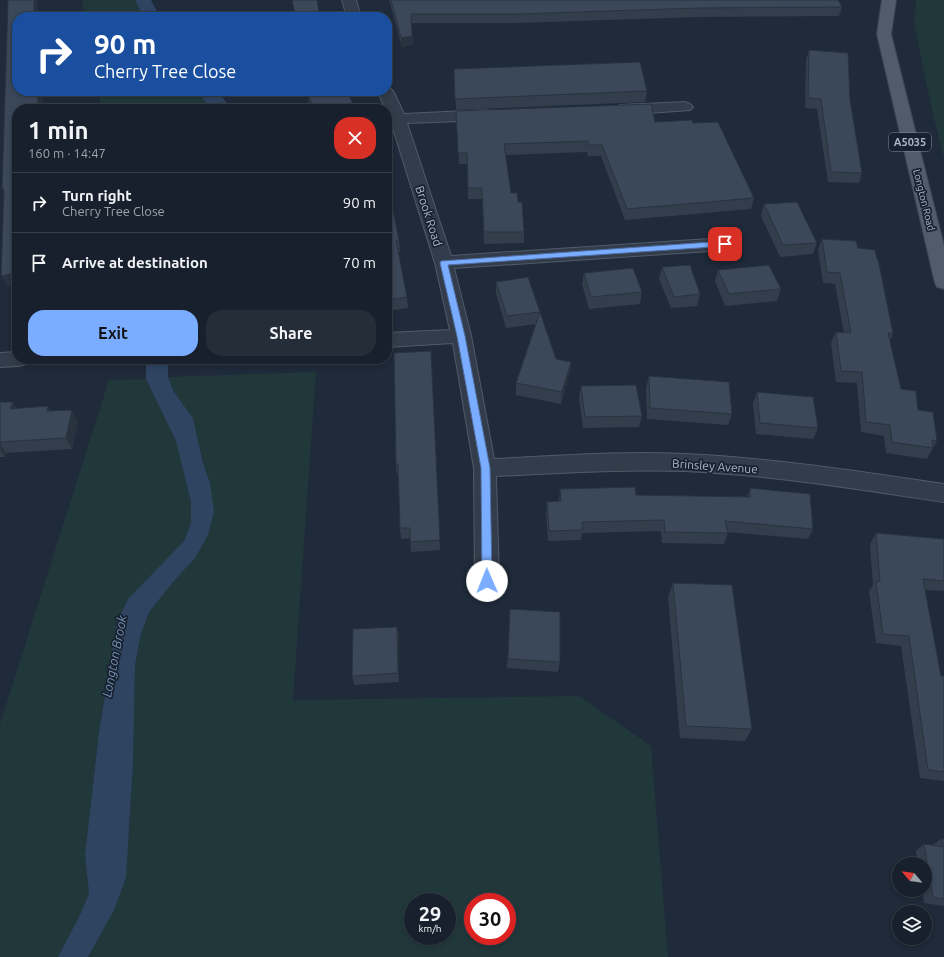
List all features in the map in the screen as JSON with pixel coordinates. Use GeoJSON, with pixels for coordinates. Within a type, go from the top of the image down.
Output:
{"type":"FeatureCollection","features":[{"type":"Feature","properties":{"kind":"main road","name":"Longton Road"},"geometry":{"type":"LineString","coordinates":[[889,0],[884,34],[944,283]]}},
{"type":"Feature","properties":{"kind":"street"},"geometry":{"type":"LineString","coordinates":[[352,0],[349,0],[353,12]]}},
{"type":"Feature","properties":{"kind":"street","name":"Brook Road"},"geometry":{"type":"LineString","coordinates":[[392,106],[398,119],[444,263],[461,336],[485,468],[487,581]]}},
{"type":"Feature","properties":{"kind":"street"},"geometry":{"type":"LineString","coordinates":[[605,111],[685,107]]}},
{"type":"Feature","properties":{"kind":"street"},"geometry":{"type":"LineString","coordinates":[[398,119],[502,115]]}},
{"type":"Feature","properties":{"kind":"street"},"geometry":{"type":"LineString","coordinates":[[444,263],[725,244]]}},
{"type":"Feature","properties":{"kind":"street"},"geometry":{"type":"LineString","coordinates":[[392,340],[461,336]]}},
{"type":"Feature","properties":{"kind":"street"},"geometry":{"type":"LineString","coordinates":[[0,360],[12,359]]}},
{"type":"Feature","properties":{"kind":"street","name":"Brinsley Avenue"},"geometry":{"type":"LineString","coordinates":[[485,468],[646,462],[740,466],[843,478],[944,493]]}},
{"type":"Feature","properties":{"kind":"green space"},"geometry":{"type":"Polygon","coordinates":[[[82,0],[135,0],[141,12],[84,12],[82,0]]]}},
{"type":"Feature","properties":{"kind":"green space"},"geometry":{"type":"Polygon","coordinates":[[[916,0],[944,0],[944,159],[914,24],[916,0]]]}},
{"type":"Feature","properties":{"kind":"green space"},"geometry":{"type":"Polygon","coordinates":[[[99,96],[201,96],[207,104],[100,104],[99,96]]]}},
{"type":"Feature","properties":{"kind":"green space"},"geometry":{"type":"Polygon","coordinates":[[[316,372],[293,700],[579,696],[651,746],[668,957],[88,957],[95,943],[129,831],[133,763],[135,665],[141,634],[149,612],[195,558],[208,535],[210,483],[203,463],[193,418],[174,392],[168,377],[316,372]]]}},
{"type":"Feature","properties":{"kind":"green space"},"geometry":{"type":"Polygon","coordinates":[[[146,379],[176,441],[191,502],[191,523],[184,541],[128,599],[117,622],[99,732],[85,855],[89,893],[81,913],[58,957],[0,957],[0,724],[109,380],[146,379]]]}},
{"type":"Feature","properties":{"kind":"water"},"geometry":{"type":"Polygon","coordinates":[[[135,0],[151,0],[157,12],[141,12],[135,0]]]}},
{"type":"Feature","properties":{"kind":"water"},"geometry":{"type":"Polygon","coordinates":[[[201,96],[221,96],[228,104],[207,104],[201,96]]]}},
{"type":"Feature","properties":{"kind":"water","name":"Longton Brook"},"geometry":{"type":"Polygon","coordinates":[[[146,364],[168,364],[168,377],[174,392],[193,418],[203,463],[210,483],[214,512],[208,535],[195,558],[149,612],[141,634],[135,665],[133,763],[126,877],[114,910],[88,957],[58,957],[81,913],[89,893],[85,855],[99,732],[117,622],[128,599],[184,541],[191,523],[191,502],[176,441],[146,379],[146,364]]]}},
{"type":"Feature","properties":{"kind":"building"},"geometry":{"type":"Polygon","coordinates":[[[8,0],[34,0],[34,12],[12,12],[12,96],[38,96],[38,104],[12,104],[12,273],[1,276],[4,189],[2,189],[8,0]]]}},
{"type":"Feature","properties":{"kind":"building"},"geometry":{"type":"Polygon","coordinates":[[[292,0],[317,0],[319,12],[295,12],[292,0]]]}},
{"type":"Feature","properties":{"kind":"building"},"geometry":{"type":"Polygon","coordinates":[[[391,0],[838,0],[842,7],[699,8],[518,14],[411,14],[412,36],[401,38],[391,0]]]}},
{"type":"Feature","properties":{"kind":"building"},"geometry":{"type":"Polygon","coordinates":[[[809,50],[848,53],[850,100],[862,173],[831,172],[821,99],[808,98],[809,50]]]}},
{"type":"Feature","properties":{"kind":"building"},"geometry":{"type":"Polygon","coordinates":[[[640,62],[647,91],[455,99],[454,69],[640,62]]]}},
{"type":"Feature","properties":{"kind":"building"},"geometry":{"type":"Polygon","coordinates":[[[309,96],[349,96],[353,104],[312,104],[309,96]]]}},
{"type":"Feature","properties":{"kind":"building"},"geometry":{"type":"Polygon","coordinates":[[[651,104],[655,122],[692,120],[693,123],[718,122],[754,198],[627,209],[602,145],[589,145],[588,141],[504,144],[511,193],[517,193],[518,202],[522,202],[524,232],[484,232],[482,188],[468,188],[467,153],[458,153],[456,111],[651,104]]]}},
{"type":"Feature","properties":{"kind":"building"},"geometry":{"type":"Polygon","coordinates":[[[797,202],[817,243],[783,245],[764,204],[797,202]]]}},
{"type":"Feature","properties":{"kind":"building"},"geometry":{"type":"Polygon","coordinates":[[[392,205],[399,240],[396,240],[407,297],[392,299],[392,205]]]}},
{"type":"Feature","properties":{"kind":"building"},"geometry":{"type":"Polygon","coordinates":[[[822,239],[856,241],[858,248],[875,250],[893,333],[888,333],[901,389],[916,391],[918,410],[933,412],[937,441],[932,440],[933,448],[892,442],[890,425],[866,422],[862,372],[841,371],[836,332],[851,333],[840,273],[827,272],[822,239]]]}},
{"type":"Feature","properties":{"kind":"building"},"geometry":{"type":"Polygon","coordinates":[[[690,265],[700,294],[674,297],[662,267],[690,265]]]}},
{"type":"Feature","properties":{"kind":"building"},"geometry":{"type":"Polygon","coordinates":[[[769,265],[781,289],[729,294],[718,270],[769,265]]]}},
{"type":"Feature","properties":{"kind":"building"},"geometry":{"type":"Polygon","coordinates":[[[633,268],[642,292],[591,297],[584,273],[633,268]]]}},
{"type":"Feature","properties":{"kind":"building"},"geometry":{"type":"Polygon","coordinates":[[[528,277],[540,312],[507,316],[496,282],[528,277]]]}},
{"type":"Feature","properties":{"kind":"building"},"geometry":{"type":"Polygon","coordinates":[[[540,312],[556,359],[571,362],[562,392],[516,383],[540,312]]]}},
{"type":"Feature","properties":{"kind":"building"},"geometry":{"type":"Polygon","coordinates":[[[431,351],[440,540],[410,542],[410,528],[400,528],[398,464],[396,464],[394,353],[431,351]]]}},
{"type":"Feature","properties":{"kind":"building"},"geometry":{"type":"Polygon","coordinates":[[[649,376],[729,382],[732,414],[650,408],[649,376]]]}},
{"type":"Feature","properties":{"kind":"building"},"geometry":{"type":"Polygon","coordinates":[[[636,385],[642,416],[585,417],[581,386],[636,385]]]}},
{"type":"Feature","properties":{"kind":"building"},"geometry":{"type":"Polygon","coordinates":[[[757,392],[813,397],[818,428],[760,423],[757,392]]]}},
{"type":"Feature","properties":{"kind":"building"},"geometry":{"type":"Polygon","coordinates":[[[0,402],[13,402],[10,409],[48,406],[47,411],[72,410],[66,438],[0,442],[0,402]]]}},
{"type":"Feature","properties":{"kind":"building"},"geometry":{"type":"Polygon","coordinates":[[[635,487],[636,495],[750,497],[750,488],[810,494],[813,529],[725,521],[728,533],[665,532],[664,520],[582,522],[583,530],[549,531],[547,502],[561,501],[560,489],[635,487]]]}},
{"type":"Feature","properties":{"kind":"building"},"geometry":{"type":"Polygon","coordinates":[[[876,533],[944,539],[944,581],[923,579],[941,676],[944,676],[944,772],[928,770],[909,636],[883,634],[876,582],[880,581],[876,533]]]}},
{"type":"Feature","properties":{"kind":"building"},"geometry":{"type":"Polygon","coordinates":[[[673,583],[732,585],[752,729],[686,726],[673,583]]]}},
{"type":"Feature","properties":{"kind":"building"},"geometry":{"type":"Polygon","coordinates":[[[510,609],[560,612],[560,662],[508,659],[510,609]]]}},
{"type":"Feature","properties":{"kind":"building"},"geometry":{"type":"Polygon","coordinates":[[[397,627],[398,673],[352,676],[353,629],[397,627]]]}},
{"type":"Feature","properties":{"kind":"building"},"geometry":{"type":"Polygon","coordinates":[[[941,839],[944,839],[944,899],[933,897],[932,857],[926,857],[924,844],[943,847],[941,839]]]}},
{"type":"Feature","properties":{"kind":"route"},"geometry":{"type":"LineString","coordinates":[[487,581],[485,468],[461,336],[444,263],[725,244]]}}]}
